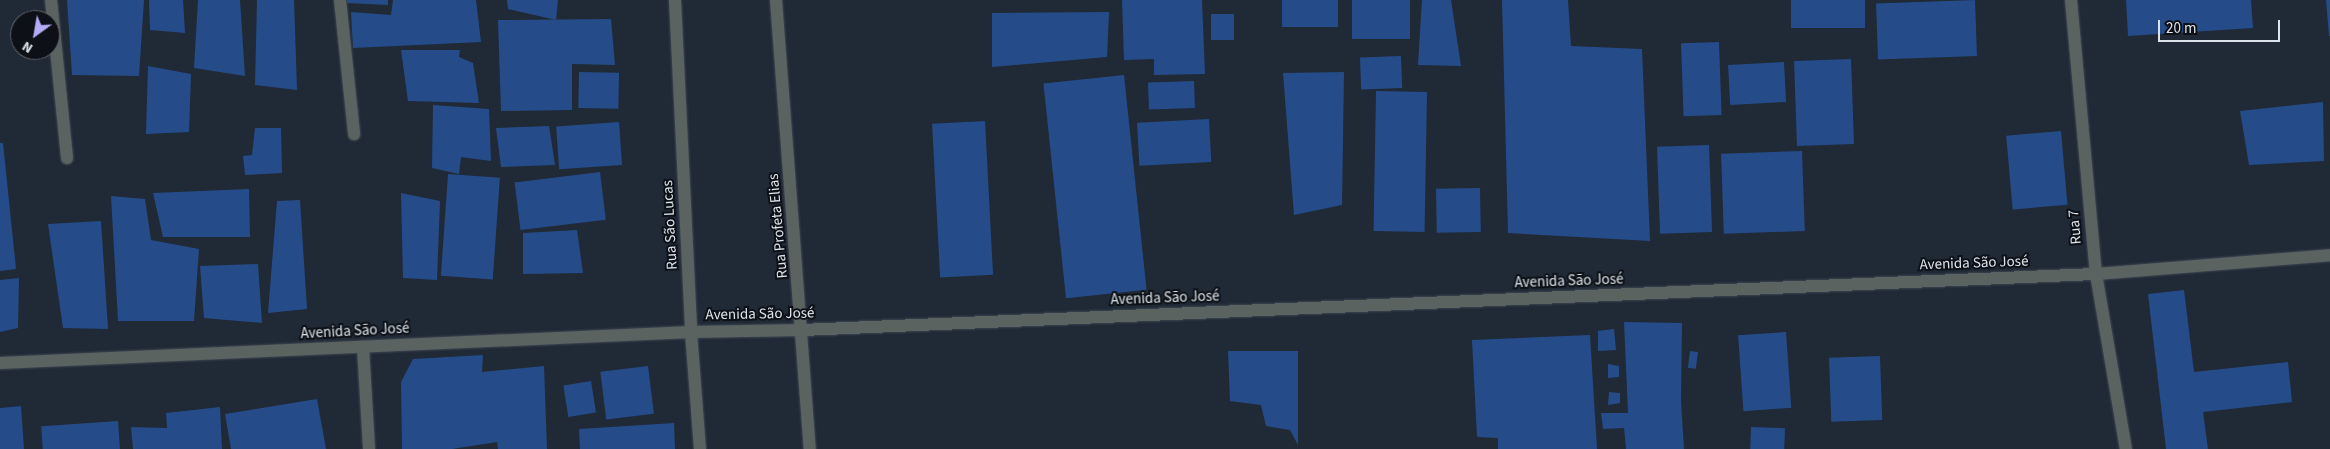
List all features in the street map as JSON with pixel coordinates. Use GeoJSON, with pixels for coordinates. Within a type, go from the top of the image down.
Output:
{"type":"FeatureCollection","features":[{"type":"Feature","properties":{"kind":"street"},"geometry":{"type":"LineString","coordinates":[[51,0],[67,158]]}},
{"type":"Feature","properties":{"kind":"street"},"geometry":{"type":"LineString","coordinates":[[340,0],[354,134]]}},
{"type":"Feature","properties":{"kind":"street","name":"Rua São Lucas"},"geometry":{"type":"LineString","coordinates":[[675,0],[700,449]]}},
{"type":"Feature","properties":{"kind":"street","name":"Rua Profeta Elias"},"geometry":{"type":"LineString","coordinates":[[776,0],[810,449]]}},
{"type":"Feature","properties":{"kind":"street","name":"Rua 7"},"geometry":{"type":"LineString","coordinates":[[2072,0],[2096,274],[2126,449]]}},
{"type":"Feature","properties":{"kind":"street","name":"Avenida São José"},"geometry":{"type":"LineString","coordinates":[[0,363],[692,332],[802,330],[2096,274],[2330,255]]}},
{"type":"Feature","properties":{"kind":"street"},"geometry":{"type":"LineString","coordinates":[[363,347],[369,449]]}},
{"type":"Feature","properties":{"kind":"building"},"geometry":{"type":"Polygon","coordinates":[[[67,0],[144,0],[139,76],[72,75],[67,0]]]}},
{"type":"Feature","properties":{"kind":"building"},"geometry":{"type":"Polygon","coordinates":[[[149,0],[183,0],[185,33],[150,30],[149,0]]]}},
{"type":"Feature","properties":{"kind":"building"},"geometry":{"type":"Polygon","coordinates":[[[198,0],[240,0],[245,76],[194,68],[198,0]]]}},
{"type":"Feature","properties":{"kind":"building"},"geometry":{"type":"Polygon","coordinates":[[[257,0],[294,0],[297,90],[255,85],[257,0]]]}},
{"type":"Feature","properties":{"kind":"building"},"geometry":{"type":"Polygon","coordinates":[[[347,0],[388,0],[388,5],[347,3],[347,0]]]}},
{"type":"Feature","properties":{"kind":"building"},"geometry":{"type":"Polygon","coordinates":[[[393,0],[476,0],[481,42],[353,48],[351,12],[391,15],[393,0]]]}},
{"type":"Feature","properties":{"kind":"building"},"geometry":{"type":"Polygon","coordinates":[[[507,0],[558,0],[556,20],[508,9],[507,0]]]}},
{"type":"Feature","properties":{"kind":"building"},"geometry":{"type":"Polygon","coordinates":[[[1122,0],[1202,0],[1205,74],[1154,75],[1154,59],[1124,60],[1122,0]]]}},
{"type":"Feature","properties":{"kind":"building"},"geometry":{"type":"Polygon","coordinates":[[[1282,0],[1338,0],[1338,27],[1282,27],[1282,0]]]}},
{"type":"Feature","properties":{"kind":"building"},"geometry":{"type":"Polygon","coordinates":[[[1352,0],[1410,0],[1410,39],[1352,39],[1352,0]]]}},
{"type":"Feature","properties":{"kind":"building"},"geometry":{"type":"Polygon","coordinates":[[[1422,0],[1451,0],[1461,66],[1418,65],[1422,0]]]}},
{"type":"Feature","properties":{"kind":"building"},"geometry":{"type":"Polygon","coordinates":[[[1502,0],[1568,0],[1571,46],[1642,49],[1650,241],[1508,233],[1502,0]]]}},
{"type":"Feature","properties":{"kind":"building"},"geometry":{"type":"Polygon","coordinates":[[[1791,0],[1865,0],[1865,28],[1791,28],[1791,0]]]}},
{"type":"Feature","properties":{"kind":"building"},"geometry":{"type":"Polygon","coordinates":[[[1975,0],[1977,56],[1878,59],[1876,3],[1975,0]]]}},
{"type":"Feature","properties":{"kind":"building"},"geometry":{"type":"Polygon","coordinates":[[[2126,0],[2251,0],[2253,28],[2128,36],[2126,0]]]}},
{"type":"Feature","properties":{"kind":"building"},"geometry":{"type":"Polygon","coordinates":[[[2326,0],[2330,0],[2330,36],[2329,36],[2326,0]]]}},
{"type":"Feature","properties":{"kind":"building"},"geometry":{"type":"Polygon","coordinates":[[[1109,12],[1107,57],[992,67],[992,13],[1109,12]]]}},
{"type":"Feature","properties":{"kind":"building"},"geometry":{"type":"Polygon","coordinates":[[[1211,14],[1234,14],[1234,40],[1211,40],[1211,14]]]}},
{"type":"Feature","properties":{"kind":"building"},"geometry":{"type":"Polygon","coordinates":[[[611,19],[615,65],[572,64],[572,110],[501,111],[498,20],[611,19]]]}},
{"type":"Feature","properties":{"kind":"building"},"geometry":{"type":"Polygon","coordinates":[[[1719,42],[1722,115],[1684,116],[1681,43],[1719,42]]]}},
{"type":"Feature","properties":{"kind":"building"},"geometry":{"type":"Polygon","coordinates":[[[401,50],[460,50],[459,57],[473,63],[479,103],[408,101],[401,50]]]}},
{"type":"Feature","properties":{"kind":"building"},"geometry":{"type":"Polygon","coordinates":[[[1401,56],[1402,88],[1361,89],[1360,57],[1401,56]]]}},
{"type":"Feature","properties":{"kind":"building"},"geometry":{"type":"Polygon","coordinates":[[[1851,59],[1854,144],[1797,146],[1794,61],[1851,59]]]}},
{"type":"Feature","properties":{"kind":"building"},"geometry":{"type":"Polygon","coordinates":[[[1784,62],[1786,102],[1730,105],[1728,65],[1784,62]]]}},
{"type":"Feature","properties":{"kind":"building"},"geometry":{"type":"Polygon","coordinates":[[[148,66],[191,74],[189,132],[146,134],[148,66]]]}},
{"type":"Feature","properties":{"kind":"building"},"geometry":{"type":"Polygon","coordinates":[[[579,72],[619,73],[618,109],[578,108],[579,72]]]}},
{"type":"Feature","properties":{"kind":"building"},"geometry":{"type":"Polygon","coordinates":[[[1344,72],[1342,205],[1294,215],[1283,73],[1344,72]]]}},
{"type":"Feature","properties":{"kind":"building"},"geometry":{"type":"Polygon","coordinates":[[[1124,75],[1147,290],[1066,298],[1043,83],[1124,75]]]}},
{"type":"Feature","properties":{"kind":"building"},"geometry":{"type":"Polygon","coordinates":[[[1194,81],[1195,108],[1149,110],[1148,83],[1194,81]]]}},
{"type":"Feature","properties":{"kind":"building"},"geometry":{"type":"Polygon","coordinates":[[[1376,91],[1427,92],[1425,232],[1374,231],[1376,91]]]}},
{"type":"Feature","properties":{"kind":"building"},"geometry":{"type":"Polygon","coordinates":[[[2323,102],[2324,161],[2249,165],[2240,111],[2323,102]]]}},
{"type":"Feature","properties":{"kind":"building"},"geometry":{"type":"Polygon","coordinates":[[[433,105],[489,109],[491,161],[461,157],[459,174],[432,168],[433,105]]]}},
{"type":"Feature","properties":{"kind":"building"},"geometry":{"type":"Polygon","coordinates":[[[1209,119],[1211,162],[1139,166],[1137,123],[1209,119]]]}},
{"type":"Feature","properties":{"kind":"building"},"geometry":{"type":"Polygon","coordinates":[[[985,121],[993,275],[940,278],[932,124],[985,121]]]}},
{"type":"Feature","properties":{"kind":"building"},"geometry":{"type":"Polygon","coordinates":[[[619,122],[622,165],[559,169],[556,126],[619,122]]]}},
{"type":"Feature","properties":{"kind":"building"},"geometry":{"type":"Polygon","coordinates":[[[549,126],[555,165],[501,167],[496,128],[549,126]]]}},
{"type":"Feature","properties":{"kind":"building"},"geometry":{"type":"Polygon","coordinates":[[[255,128],[281,128],[282,173],[245,175],[243,156],[252,155],[255,128]]]}},
{"type":"Feature","properties":{"kind":"building"},"geometry":{"type":"Polygon","coordinates":[[[2061,131],[2067,205],[2013,210],[2006,136],[2061,131]]]}},
{"type":"Feature","properties":{"kind":"building"},"geometry":{"type":"Polygon","coordinates":[[[0,143],[3,143],[16,269],[0,271],[0,143]]]}},
{"type":"Feature","properties":{"kind":"building"},"geometry":{"type":"Polygon","coordinates":[[[1709,145],[1712,232],[1660,234],[1657,147],[1709,145]]]}},
{"type":"Feature","properties":{"kind":"building"},"geometry":{"type":"Polygon","coordinates":[[[1802,151],[1805,231],[1724,234],[1721,154],[1802,151]]]}},
{"type":"Feature","properties":{"kind":"building"},"geometry":{"type":"Polygon","coordinates":[[[600,172],[606,220],[520,230],[515,182],[600,172]]]}},
{"type":"Feature","properties":{"kind":"building"},"geometry":{"type":"Polygon","coordinates":[[[448,174],[500,178],[493,279],[441,276],[448,174]]]}},
{"type":"Feature","properties":{"kind":"building"},"geometry":{"type":"Polygon","coordinates":[[[1480,188],[1481,232],[1437,233],[1436,189],[1480,188]]]}},
{"type":"Feature","properties":{"kind":"building"},"geometry":{"type":"Polygon","coordinates":[[[249,189],[250,237],[163,237],[153,193],[249,189]]]}},
{"type":"Feature","properties":{"kind":"building"},"geometry":{"type":"Polygon","coordinates":[[[401,193],[440,201],[437,280],[403,278],[401,193]]]}},
{"type":"Feature","properties":{"kind":"building"},"geometry":{"type":"Polygon","coordinates":[[[111,196],[145,199],[151,240],[199,249],[194,321],[118,321],[111,196]]]}},
{"type":"Feature","properties":{"kind":"building"},"geometry":{"type":"Polygon","coordinates":[[[300,200],[307,309],[268,313],[277,201],[300,200]]]}},
{"type":"Feature","properties":{"kind":"building"},"geometry":{"type":"Polygon","coordinates":[[[101,221],[108,329],[63,328],[48,224],[101,221]]]}},
{"type":"Feature","properties":{"kind":"building"},"geometry":{"type":"Polygon","coordinates":[[[577,230],[583,273],[523,274],[523,233],[577,230]]]}},
{"type":"Feature","properties":{"kind":"building"},"geometry":{"type":"Polygon","coordinates":[[[258,264],[262,323],[204,318],[200,266],[258,264]]]}},
{"type":"Feature","properties":{"kind":"building"},"geometry":{"type":"Polygon","coordinates":[[[19,278],[18,328],[0,332],[0,280],[19,278]]]}},
{"type":"Feature","properties":{"kind":"building"},"geometry":{"type":"Polygon","coordinates":[[[2184,290],[2194,372],[2288,362],[2292,402],[2203,412],[2208,449],[2166,449],[2148,294],[2184,290]]]}},
{"type":"Feature","properties":{"kind":"building"},"geometry":{"type":"Polygon","coordinates":[[[1624,322],[1682,323],[1681,401],[1684,449],[1626,449],[1624,428],[1603,429],[1601,413],[1628,413],[1624,322]]]}},
{"type":"Feature","properties":{"kind":"building"},"geometry":{"type":"Polygon","coordinates":[[[1614,329],[1616,350],[1598,351],[1598,331],[1614,329]]]}},
{"type":"Feature","properties":{"kind":"building"},"geometry":{"type":"Polygon","coordinates":[[[1786,332],[1791,408],[1743,411],[1738,335],[1786,332]]]}},
{"type":"Feature","properties":{"kind":"building"},"geometry":{"type":"Polygon","coordinates":[[[1590,335],[1597,449],[1498,449],[1498,438],[1477,437],[1472,340],[1590,335]]]}},
{"type":"Feature","properties":{"kind":"building"},"geometry":{"type":"Polygon","coordinates":[[[1228,351],[1298,351],[1298,445],[1290,430],[1266,426],[1261,405],[1230,401],[1228,351]]]}},
{"type":"Feature","properties":{"kind":"building"},"geometry":{"type":"Polygon","coordinates":[[[1690,351],[1698,352],[1696,369],[1688,368],[1690,351]]]}},
{"type":"Feature","properties":{"kind":"building"},"geometry":{"type":"Polygon","coordinates":[[[483,355],[482,372],[544,366],[547,449],[498,449],[497,442],[452,449],[402,449],[401,382],[413,359],[483,355]]]}},
{"type":"Feature","properties":{"kind":"building"},"geometry":{"type":"Polygon","coordinates":[[[1880,356],[1882,420],[1831,422],[1829,358],[1880,356]]]}},
{"type":"Feature","properties":{"kind":"building"},"geometry":{"type":"Polygon","coordinates":[[[1608,364],[1619,366],[1619,377],[1608,378],[1608,364]]]}},
{"type":"Feature","properties":{"kind":"building"},"geometry":{"type":"Polygon","coordinates":[[[648,366],[654,414],[606,419],[600,372],[648,366]]]}},
{"type":"Feature","properties":{"kind":"building"},"geometry":{"type":"Polygon","coordinates":[[[591,381],[596,413],[568,417],[563,385],[591,381]]]}},
{"type":"Feature","properties":{"kind":"building"},"geometry":{"type":"Polygon","coordinates":[[[1609,392],[1620,393],[1620,403],[1608,405],[1609,392]]]}},
{"type":"Feature","properties":{"kind":"building"},"geometry":{"type":"Polygon","coordinates":[[[317,399],[326,449],[231,449],[225,414],[317,399]]]}},
{"type":"Feature","properties":{"kind":"building"},"geometry":{"type":"Polygon","coordinates":[[[21,406],[24,449],[0,449],[0,408],[21,406]]]}},
{"type":"Feature","properties":{"kind":"building"},"geometry":{"type":"Polygon","coordinates":[[[220,407],[222,449],[133,449],[131,427],[167,428],[166,413],[220,407]]]}},
{"type":"Feature","properties":{"kind":"building"},"geometry":{"type":"Polygon","coordinates":[[[118,421],[120,449],[43,449],[41,426],[118,421]]]}},
{"type":"Feature","properties":{"kind":"building"},"geometry":{"type":"Polygon","coordinates":[[[674,423],[675,449],[580,449],[579,429],[674,423]]]}},
{"type":"Feature","properties":{"kind":"building"},"geometry":{"type":"Polygon","coordinates":[[[1751,427],[1785,428],[1784,449],[1750,449],[1751,427]]]}}]}
